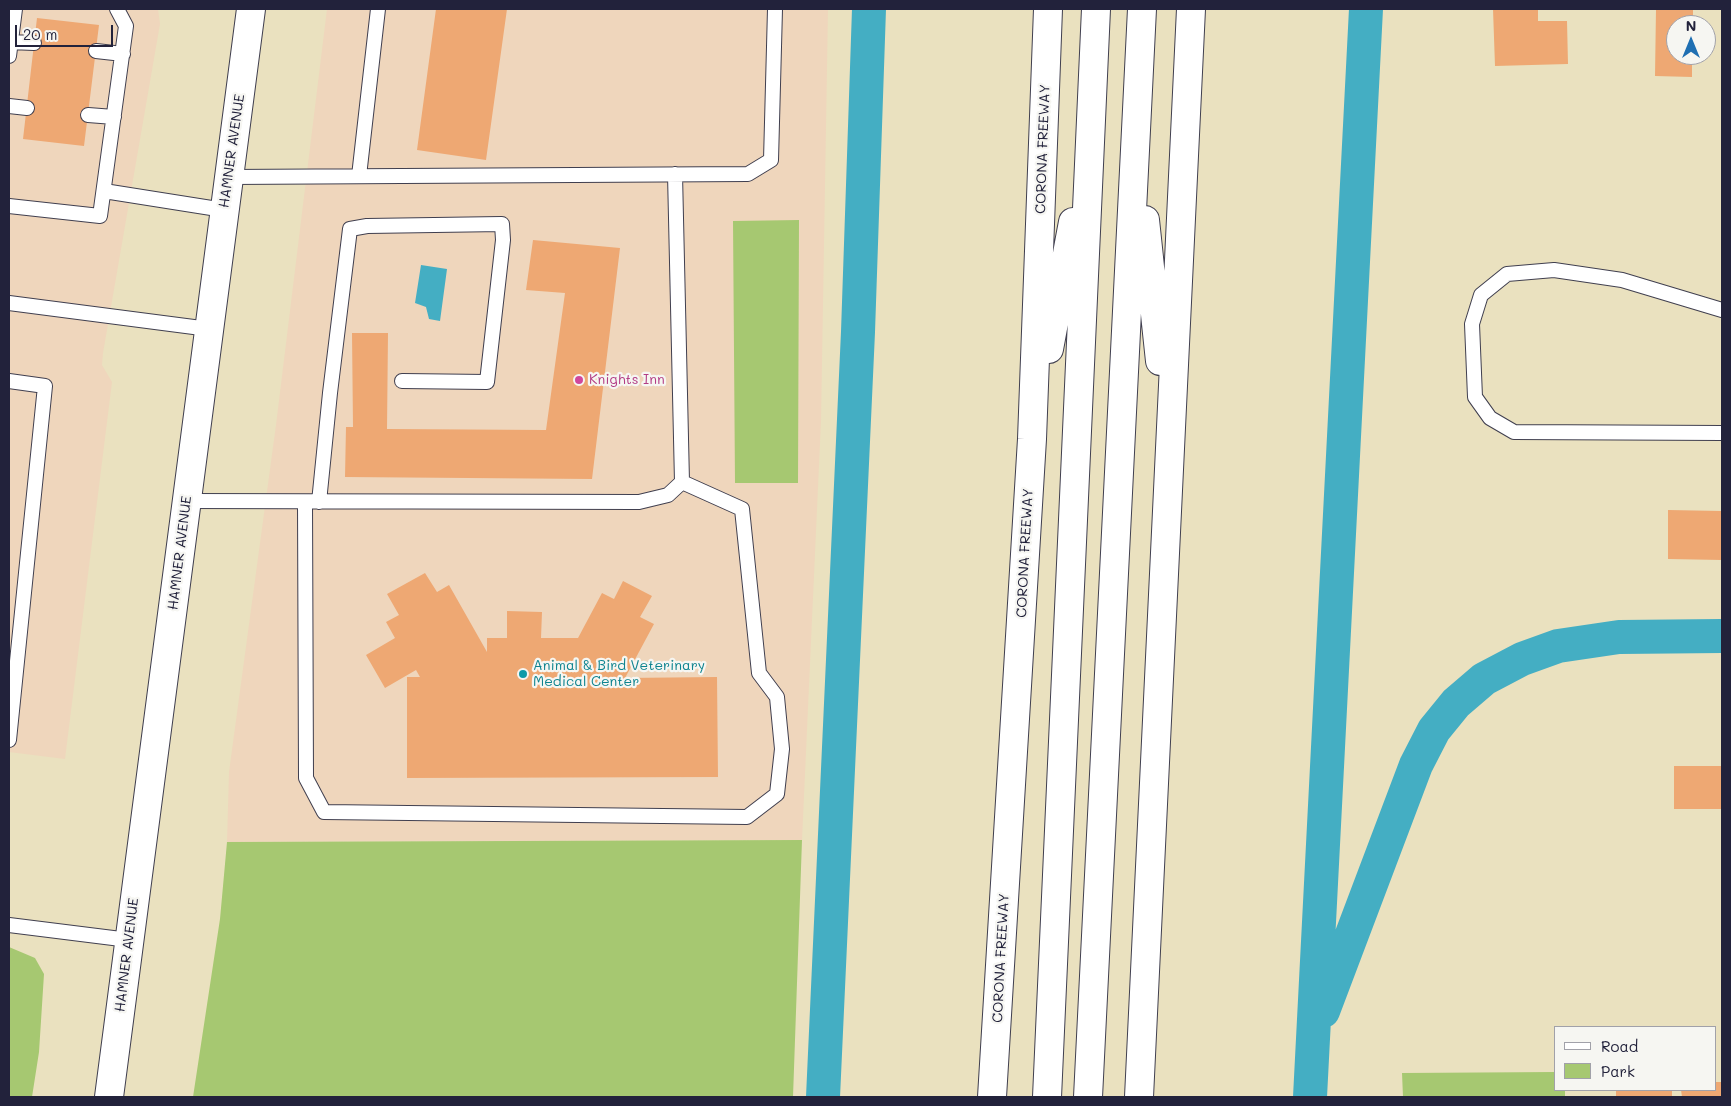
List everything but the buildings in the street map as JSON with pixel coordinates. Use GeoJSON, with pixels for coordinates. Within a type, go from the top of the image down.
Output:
{"type":"FeatureCollection","features":[{"type":"Feature","properties":{"kind":"main road","name":"HAMNER AVENUE"},"geometry":{"type":"LineString","coordinates":[[109,1097],[251,9]]}},
{"type":"Feature","properties":{"kind":"main road","name":"CORONA FREEWAY"},"geometry":{"type":"LineString","coordinates":[[992,1097],[1032,439],[1048,9]]}},
{"type":"Feature","properties":{"kind":"main road"},"geometry":{"type":"LineString","coordinates":[[1048,1097],[1096,9]]}},
{"type":"Feature","properties":{"kind":"main road"},"geometry":{"type":"LineString","coordinates":[[1088,1097],[1142,9]]}},
{"type":"Feature","properties":{"kind":"main road"},"geometry":{"type":"LineString","coordinates":[[1139,1097],[1191,9]]}},
{"type":"Feature","properties":{"kind":"main road"},"geometry":{"type":"LineString","coordinates":[[1032,439],[1092,127]]}},
{"type":"Feature","properties":{"kind":"main road"},"geometry":{"type":"LineString","coordinates":[[1136,134],[1169,447]]}},
{"type":"Feature","properties":{"kind":"lane"},"geometry":{"type":"LineString","coordinates":[[14,9],[10,49],[34,43]]}},
{"type":"Feature","properties":{"kind":"lane"},"geometry":{"type":"LineString","coordinates":[[9,206],[100,216],[126,26],[117,9]]}},
{"type":"Feature","properties":{"kind":"lane"},"geometry":{"type":"LineString","coordinates":[[358,176],[378,9]]}},
{"type":"Feature","properties":{"kind":"lane"},"geometry":{"type":"LineString","coordinates":[[229,177],[748,174],[771,160],[775,9]]}},
{"type":"Feature","properties":{"kind":"lane"},"geometry":{"type":"LineString","coordinates":[[96,51],[123,54]]}},
{"type":"Feature","properties":{"kind":"lane"},"geometry":{"type":"LineString","coordinates":[[9,106],[27,108]]}},
{"type":"Feature","properties":{"kind":"lane"},"geometry":{"type":"LineString","coordinates":[[88,115],[114,117]]}},
{"type":"Feature","properties":{"kind":"lane"},"geometry":{"type":"LineString","coordinates":[[187,500],[639,502],[668,495],[682,482],[675,174]]}},
{"type":"Feature","properties":{"kind":"lane"},"geometry":{"type":"LineString","coordinates":[[104,191],[224,210]]}},
{"type":"Feature","properties":{"kind":"lane"},"geometry":{"type":"LineString","coordinates":[[320,502],[330,393],[350,229],[367,226],[502,224],[503,240],[487,382],[402,381]]}},
{"type":"Feature","properties":{"kind":"lane"},"geometry":{"type":"LineString","coordinates":[[1722,310],[1622,280],[1554,270],[1507,274],[1481,295],[1472,324],[1475,397],[1490,418],[1514,432],[1722,433]]}},
{"type":"Feature","properties":{"kind":"lane"},"geometry":{"type":"LineString","coordinates":[[9,303],[209,329]]}},
{"type":"Feature","properties":{"kind":"lane"},"geometry":{"type":"LineString","coordinates":[[9,381],[45,386],[9,740]]}},
{"type":"Feature","properties":{"kind":"lane"},"geometry":{"type":"LineString","coordinates":[[305,502],[306,778],[324,812],[747,817],[777,794],[782,749],[778,697],[759,673],[742,509],[682,482]]}},
{"type":"Feature","properties":{"kind":"lane"},"geometry":{"type":"LineString","coordinates":[[9,925],[129,940]]}},
{"type":"Feature","properties":{"kind":"shaded area"},"geometry":{"type":"Polygon","coordinates":[[[9,9],[158,9],[160,24],[103,353],[102,365],[112,382],[65,759],[9,752],[9,9]]]}},
{"type":"Feature","properties":{"kind":"shaded area"},"geometry":{"type":"Polygon","coordinates":[[[327,9],[828,9],[821,421],[802,840],[227,842],[229,772],[276,425],[327,9]]]}},
{"type":"Feature","properties":{"kind":"green space"},"geometry":{"type":"Polygon","coordinates":[[[799,220],[798,483],[735,483],[733,221],[799,220]]]}},
{"type":"Feature","properties":{"kind":"green space"},"geometry":{"type":"Polygon","coordinates":[[[802,840],[793,1097],[193,1097],[220,919],[227,842],[802,840]]]}},
{"type":"Feature","properties":{"kind":"green space"},"geometry":{"type":"Polygon","coordinates":[[[9,947],[35,958],[44,974],[39,1052],[32,1097],[9,1097],[9,947]]]}},
{"type":"Feature","properties":{"kind":"green space"},"geometry":{"type":"Polygon","coordinates":[[[1554,1072],[1554,1091],[1565,1091],[1565,1097],[1403,1097],[1402,1073],[1554,1072]]]}},
{"type":"Feature","properties":{"kind":"water"},"geometry":{"type":"Polygon","coordinates":[[[421,265],[447,269],[440,321],[429,319],[426,307],[415,303],[421,265]]]}},
{"type":"Feature","properties":{"kind":"waterway"},"geometry":{"type":"LineString","coordinates":[[823,1097],[858,332],[869,9]]}},
{"type":"Feature","properties":{"kind":"waterway"},"geometry":{"type":"LineString","coordinates":[[1310,1097],[1366,9]]}},
{"type":"Feature","properties":{"kind":"waterway"},"geometry":{"type":"LineString","coordinates":[[1323,1011],[1416,765],[1434,730],[1456,703],[1484,679],[1522,659],[1558,646],[1619,637],[1722,636]]}},
{"type":"Feature","properties":{"kind":"place","name":"Knights Inn"},"geometry":{"type":"Point","coordinates":[579,380]}},
{"type":"Feature","properties":{"kind":"place","name":"Animal & Bird Veterinary Medical Center"},"geometry":{"type":"Point","coordinates":[523,674]}}]}
